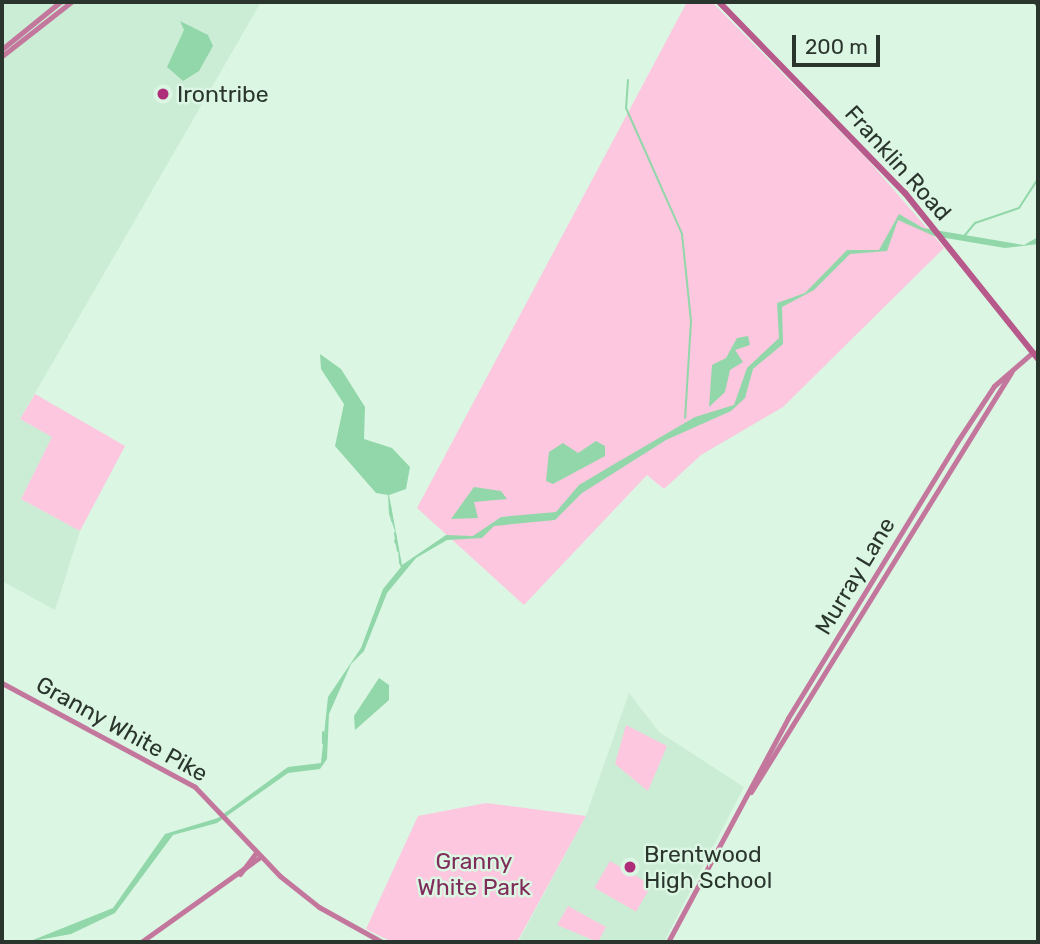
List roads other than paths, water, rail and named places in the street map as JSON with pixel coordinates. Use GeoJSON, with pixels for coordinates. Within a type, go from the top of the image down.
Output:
{"type":"FeatureCollection","features":[{"type":"Feature","properties":{"kind":"main road"},"geometry":{"type":"LineString","coordinates":[[2,56],[60,2]]}},
{"type":"Feature","properties":{"kind":"main road"},"geometry":{"type":"LineString","coordinates":[[2,49],[54,10],[71,2]]}},
{"type":"Feature","properties":{"kind":"main road","name":"Franklin Road"},"geometry":{"type":"LineString","coordinates":[[719,2],[926,218],[1038,359]]}},
{"type":"Feature","properties":{"kind":"main road","name":"Murray Lane"},"geometry":{"type":"LineString","coordinates":[[668,942],[737,812],[957,442],[1016,367],[1033,352]]}},
{"type":"Feature","properties":{"kind":"main road","name":"Granny White Pike"},"geometry":{"type":"LineString","coordinates":[[2,683],[176,775],[216,807],[258,855],[319,907],[382,942]]}},
{"type":"Feature","properties":{"kind":"main road"},"geometry":{"type":"LineString","coordinates":[[141,942],[240,874],[258,855]]}},
{"type":"Feature","properties":{"kind":"waterway"},"geometry":{"type":"LineString","coordinates":[[628,80],[626,108],[682,234],[691,321],[685,418]]}},
{"type":"Feature","properties":{"kind":"waterway"},"geometry":{"type":"LineString","coordinates":[[965,235],[975,223],[1019,208],[1038,179]]}},
{"type":"Feature","properties":{"kind":"waterway"},"geometry":{"type":"LineString","coordinates":[[390,506],[392,521]]}},
{"type":"Feature","properties":{"kind":"waterway"},"geometry":{"type":"LineString","coordinates":[[395,533],[398,551]]}},
{"type":"Feature","properties":{"kind":"waterway"},"geometry":{"type":"LineString","coordinates":[[323,732],[323,743]]}},
{"type":"Feature","properties":{"kind":"railway"},"geometry":{"type":"LineString","coordinates":[[1034,2],[1038,7]]}},
{"type":"Feature","properties":{"kind":"place","name":"Irontribe"},"geometry":{"type":"Point","coordinates":[163,94]}},
{"type":"Feature","properties":{"kind":"place","name":"Brentwood High School"},"geometry":{"type":"Point","coordinates":[630,867]}},
{"type":"Feature","properties":{"kind":"park label","name":"Granny White Park"},"geometry":{"type":"Point","coordinates":[474,874]}}]}
